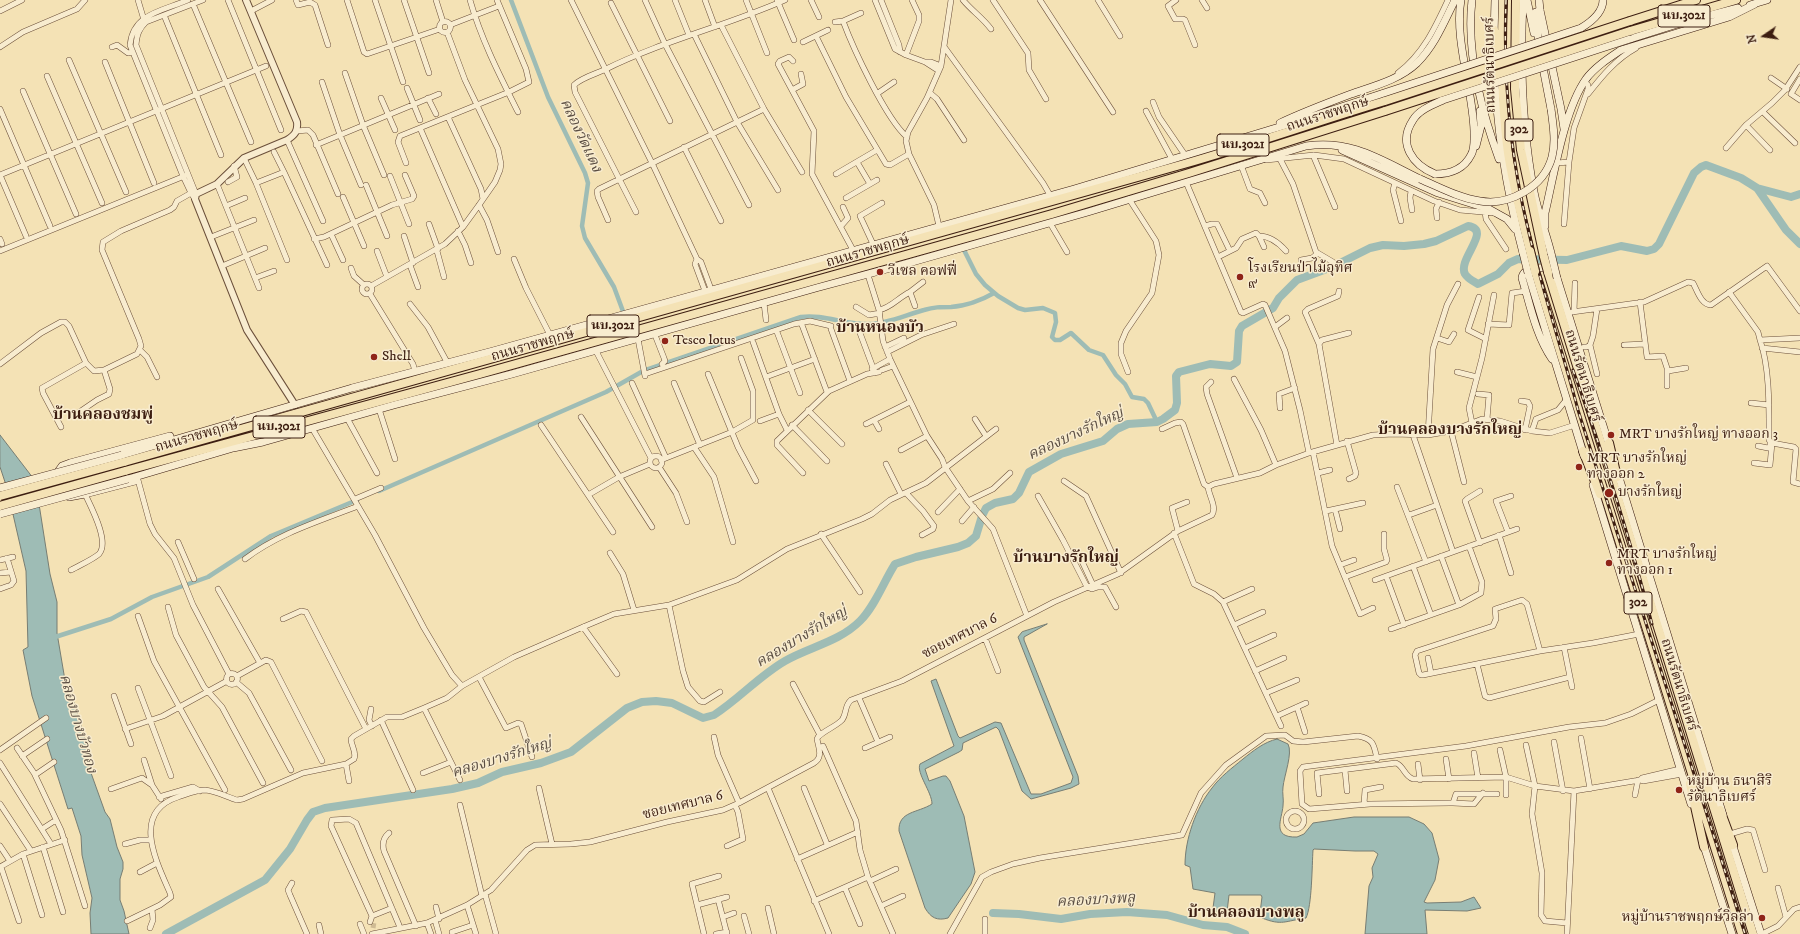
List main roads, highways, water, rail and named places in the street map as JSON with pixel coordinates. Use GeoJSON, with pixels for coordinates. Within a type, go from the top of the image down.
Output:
{"type":"FeatureCollection","features":[{"type":"Feature","properties":{"kind":"main road"},"geometry":{"type":"LineString","coordinates":[[1266,131],[1289,119],[1397,77],[1418,62],[1434,41],[1455,0]]}},
{"type":"Feature","properties":{"kind":"main road"},"geometry":{"type":"LineString","coordinates":[[1461,0],[1460,30],[1474,124],[1474,146],[1472,155]]}},
{"type":"Feature","properties":{"kind":"main road"},"geometry":{"type":"LineString","coordinates":[[1472,0],[1471,30],[1477,82],[1481,126],[1480,137],[1472,155],[1465,163],[1452,173],[1435,174],[1424,169],[1414,160],[1408,150],[1407,139],[1409,129],[1419,113],[1443,100],[1630,35],[1767,0]]}},
{"type":"Feature","properties":{"kind":"main road","name":"ถนนรัตนาธิเบศร์"},"geometry":{"type":"LineString","coordinates":[[1496,0],[1494,30],[1495,91],[1501,153],[1505,178],[1518,232],[1527,252]]}},
{"type":"Feature","properties":{"kind":"main road","name":"ถนนรัตนาธิเบศร์"},"geometry":{"type":"LineString","coordinates":[[1503,0],[1502,90],[1508,152],[1522,219],[1527,252],[1556,364],[1574,425],[1704,848],[1732,934]]}},
{"type":"Feature","properties":{"kind":"main road","name":"ถนนรัตนาธิเบศร์"},"geometry":{"type":"LineString","coordinates":[[1516,0],[1515,89],[1521,150],[1548,255],[1557,278],[1609,443],[1761,934]]}},
{"type":"Feature","properties":{"kind":"main road","name":"ถนนรัตนาธิเบศร์"},"geometry":{"type":"LineString","coordinates":[[1523,0],[1522,54],[1527,142],[1534,192],[1545,226],[1548,272],[1753,934]]}},
{"type":"Feature","properties":{"kind":"main road"},"geometry":{"type":"LineString","coordinates":[[1527,0],[1542,64]]}},
{"type":"Feature","properties":{"kind":"main road"},"geometry":{"type":"LineString","coordinates":[[1094,210],[1257,160],[1306,146],[1319,144],[1354,148],[1420,179],[1467,198],[1493,202],[1513,198],[1524,192],[1538,180],[1552,158],[1554,145],[1551,109],[1539,47],[1536,0]]}},
{"type":"Feature","properties":{"kind":"main road"},"geometry":{"type":"LineString","coordinates":[[1540,0],[1543,29],[1561,109],[1564,135]]}},
{"type":"Feature","properties":{"kind":"main road"},"geometry":{"type":"LineString","coordinates":[[1074,189],[1385,97],[1581,28],[1599,12],[1603,0]]}},
{"type":"Feature","properties":{"kind":"main road","name":"ถนนราชพฤกษ์"},"geometry":{"type":"LineString","coordinates":[[0,488],[123,458],[400,384],[940,235],[1187,163],[1385,97],[1696,0]]}},
{"type":"Feature","properties":{"kind":"main road","name":"ถนนราชพฤกษ์"},"geometry":{"type":"LineString","coordinates":[[0,514],[126,475],[434,385],[1052,214],[1189,173],[1630,35],[1736,0]]}},
{"type":"Feature","properties":{"kind":"main road"},"geometry":{"type":"LineString","coordinates":[[1545,226],[1545,213],[1564,135],[1572,109],[1585,82],[1608,58],[1621,50],[1729,17],[1755,4]]}},
{"type":"Feature","properties":{"kind":"main road"},"geometry":{"type":"LineString","coordinates":[[1494,30],[1502,90]]}},
{"type":"Feature","properties":{"kind":"main road"},"geometry":{"type":"LineString","coordinates":[[1477,82],[1486,123],[1505,178]]}},
{"type":"Feature","properties":{"kind":"main road"},"geometry":{"type":"LineString","coordinates":[[1319,144],[1350,152],[1438,193],[1490,209],[1499,214],[1518,232]]}},
{"type":"Feature","properties":{"kind":"main road"},"geometry":{"type":"LineString","coordinates":[[1074,189],[1101,187]]}},
{"type":"Feature","properties":{"kind":"main road","name":"ถนนราชพฤกษ์"},"geometry":{"type":"LineString","coordinates":[[0,496],[230,424],[437,364],[550,335],[1074,189]]}},
{"type":"Feature","properties":{"kind":"main road"},"geometry":{"type":"LineString","coordinates":[[1094,210],[1124,192]]}},
{"type":"Feature","properties":{"kind":"main road","name":"ถนนราชพฤกษ์"},"geometry":{"type":"LineString","coordinates":[[0,506],[257,443],[596,351],[1094,210]]}},
{"type":"Feature","properties":{"kind":"main road"},"geometry":{"type":"LineString","coordinates":[[1556,364],[1547,351],[1526,291],[1522,274],[1530,269],[1547,268],[1562,279],[1573,312],[1587,346],[1604,414],[1601,418]]}},
{"type":"Feature","properties":{"kind":"main road","name":"ถนนรัตนาธิเบศร์"},"geometry":{"type":"LineString","coordinates":[[1532,272],[1620,544],[1742,934]]}},
{"type":"Feature","properties":{"kind":"main road"},"geometry":{"type":"LineString","coordinates":[[720,296],[757,277]]}},
{"type":"Feature","properties":{"kind":"main road"},"geometry":{"type":"LineString","coordinates":[[720,307],[732,307],[768,302]]}},
{"type":"Feature","properties":{"kind":"main road"},"geometry":{"type":"LineString","coordinates":[[400,384],[437,364]]}},
{"type":"Feature","properties":{"kind":"main road"},"geometry":{"type":"LineString","coordinates":[[394,405],[434,385]]}},
{"type":"Feature","properties":{"kind":"main road"},"geometry":{"type":"LineString","coordinates":[[230,424],[203,428],[62,466],[57,473],[60,491],[69,497],[85,494],[235,452],[257,443]]}},
{"type":"Feature","properties":{"kind":"main road"},"geometry":{"type":"LineString","coordinates":[[1609,443],[1631,541]]}},
{"type":"Feature","properties":{"kind":"main road"},"geometry":{"type":"LineString","coordinates":[[1582,451],[1620,544]]}},
{"type":"Feature","properties":{"kind":"main road"},"geometry":{"type":"LineString","coordinates":[[1688,725],[1733,845]]}},
{"type":"Feature","properties":{"kind":"main road"},"geometry":{"type":"LineString","coordinates":[[1677,728],[1704,848]]}},
{"type":"Feature","properties":{"kind":"water","name":"คลองบางบัวทอง"},"geometry":{"type":"Polygon","coordinates":[[[0,435],[33,478],[39,504],[50,574],[57,602],[57,633],[67,692],[71,702],[74,702],[90,756],[86,759],[105,812],[110,819],[117,847],[123,862],[123,869],[120,879],[120,900],[129,934],[91,934],[90,913],[92,898],[82,855],[81,836],[72,808],[68,809],[32,696],[23,650],[28,647],[26,571],[7,488],[0,467],[0,435]]]}},
{"type":"Feature","properties":{"kind":"water"},"geometry":{"type":"Polygon","coordinates":[[[1047,624],[1024,637],[1024,640],[1078,776],[1079,784],[1071,788],[1031,799],[1022,791],[999,730],[996,727],[963,743],[962,750],[925,769],[929,781],[946,776],[950,781],[964,816],[975,872],[971,884],[948,918],[937,919],[925,908],[899,831],[900,824],[905,816],[932,804],[930,794],[920,772],[920,764],[954,746],[931,681],[936,679],[960,738],[995,722],[1001,723],[1031,794],[1041,794],[1071,783],[1073,777],[1018,637],[1022,632],[1047,624]]]}},
{"type":"Feature","properties":{"kind":"water"},"geometry":{"type":"Polygon","coordinates":[[[1277,739],[1288,744],[1289,748],[1289,759],[1283,787],[1283,803],[1280,822],[1281,831],[1284,834],[1297,837],[1304,834],[1313,823],[1354,817],[1409,817],[1424,824],[1432,833],[1439,859],[1435,880],[1424,902],[1461,902],[1474,897],[1481,908],[1467,911],[1425,910],[1427,934],[1365,934],[1369,886],[1373,877],[1372,868],[1378,854],[1374,851],[1314,849],[1311,895],[1306,918],[1274,922],[1262,918],[1260,913],[1261,895],[1229,895],[1227,912],[1214,911],[1215,893],[1193,889],[1190,867],[1185,865],[1187,845],[1192,824],[1206,796],[1230,769],[1255,750],[1268,742],[1277,739]]]}},
{"type":"Feature","properties":{"kind":"waterway","name":"คลองวัดแดง"},"geometry":{"type":"LineString","coordinates":[[511,0],[548,97],[585,173],[588,183],[582,226],[585,238],[614,287],[624,314],[635,333]]}},
{"type":"Feature","properties":{"kind":"waterway","name":"คลองบางรักใหญ่"},"geometry":{"type":"LineString","coordinates":[[166,934],[265,880],[290,849],[313,812],[325,808],[452,789],[478,783],[502,772],[541,763],[571,752],[627,708],[642,702],[656,701],[672,703],[703,718],[714,715],[758,680],[785,661],[833,639],[852,628],[860,621],[875,601],[895,564],[968,543],[976,536],[986,508],[995,503],[1013,499],[1019,493],[1029,472],[1061,454],[1103,441],[1117,429],[1128,424],[1157,422],[1163,419],[1175,410],[1177,403],[1176,376],[1179,372],[1210,364],[1231,366],[1237,362],[1239,331],[1242,326],[1273,308],[1279,298],[1297,280],[1332,267],[1370,248],[1383,245],[1404,246],[1424,244],[1436,241],[1468,226],[1475,229],[1477,233],[1476,239],[1466,261],[1464,268],[1465,274],[1478,284],[1498,274],[1509,263],[1518,259],[1567,260],[1621,246],[1647,251],[1654,249],[1659,244],[1694,173],[1706,165],[1741,178],[1757,188],[1786,230],[1800,244]]}},
{"type":"Feature","properties":{"kind":"waterway"},"geometry":{"type":"LineString","coordinates":[[1757,188],[1791,197],[1800,194]]}},
{"type":"Feature","properties":{"kind":"waterway"},"geometry":{"type":"LineString","coordinates":[[964,250],[976,274],[985,285],[998,296],[1018,308],[1025,310],[1043,308],[1055,313],[1056,322],[1052,337],[1055,340],[1060,340],[1071,333],[1089,350],[1103,355],[1116,375],[1125,384],[1132,397],[1144,399],[1148,403],[1157,422]]}},
{"type":"Feature","properties":{"kind":"waterway"},"geometry":{"type":"LineString","coordinates":[[379,491],[606,392],[643,371],[801,317],[810,316],[859,324],[875,324],[931,308],[968,304],[994,293]]}},
{"type":"Feature","properties":{"kind":"waterway"},"geometry":{"type":"LineString","coordinates":[[52,638],[111,619],[152,597],[208,577],[271,536],[357,500]]}},
{"type":"Feature","properties":{"kind":"waterway","name":"คลองบางพลู"},"geometry":{"type":"LineString","coordinates":[[993,913],[1019,914],[1061,919],[1090,914],[1127,912],[1167,915],[1203,925],[1227,927],[1245,934]]}},
{"type":"Feature","properties":{"kind":"tunnel"},"geometry":{"type":"LineString","coordinates":[[373,928],[374,922]]}},
{"type":"Feature","properties":{"kind":"railway"},"geometry":{"type":"LineString","coordinates":[[1506,0],[1505,29],[1507,87],[1512,144],[1522,201],[1534,252],[1578,410],[1745,934]]}},
{"type":"Feature","properties":{"kind":"railway"},"geometry":{"type":"LineString","coordinates":[[1573,370],[1616,496],[1652,624]]}},
{"type":"Feature","properties":{"kind":"place","name":"วีเซล คอฟฟี่"},"geometry":{"type":"Point","coordinates":[880,272]}},
{"type":"Feature","properties":{"kind":"place","name":"โรงเรียนป่าไม้อุทิศ ๙"},"geometry":{"type":"Point","coordinates":[1240,277]}},
{"type":"Feature","properties":{"kind":"place","name":"Tesco lotus"},"geometry":{"type":"Point","coordinates":[665,341]}},
{"type":"Feature","properties":{"kind":"place","name":"Shell"},"geometry":{"type":"Point","coordinates":[374,357]}},
{"type":"Feature","properties":{"kind":"place","name":"MRT บางรักใหญ่ ทางออก 3"},"geometry":{"type":"Point","coordinates":[1611,435]}},
{"type":"Feature","properties":{"kind":"place","name":"MRT บางรักใหญ่ ทางออก 2"},"geometry":{"type":"Point","coordinates":[1579,467]}},
{"type":"Feature","properties":{"kind":"place","name":"บางรักใหญ่"},"geometry":{"type":"Point","coordinates":[1609,493]}},
{"type":"Feature","properties":{"kind":"place","name":"MRT บางรักใหญ่ ทางออก 1"},"geometry":{"type":"Point","coordinates":[1609,563]}},
{"type":"Feature","properties":{"kind":"place","name":"หมู่บ้าน ธนาสิริ รัตนาธิเบศร์"},"geometry":{"type":"Point","coordinates":[1679,790]}},
{"type":"Feature","properties":{"kind":"place","name":"หมู่บ้านราชพฤกษ์วิลล่า"},"geometry":{"type":"Point","coordinates":[1762,918]}},
{"type":"Feature","properties":{"kind":"district","name":"บ้านหนองบัว"},"geometry":{"type":"Point","coordinates":[880,329]}},
{"type":"Feature","properties":{"kind":"district","name":"บ้านคลองชมพู่"},"geometry":{"type":"Point","coordinates":[103,416]}},
{"type":"Feature","properties":{"kind":"district","name":"บ้านคลองบางรักใหญ่"},"geometry":{"type":"Point","coordinates":[1450,431]}},
{"type":"Feature","properties":{"kind":"district","name":"บ้านบางรักใหญ่"},"geometry":{"type":"Point","coordinates":[1066,559]}},
{"type":"Feature","properties":{"kind":"district","name":"บ้านคลองบางพลู"},"geometry":{"type":"Point","coordinates":[1246,914]}}]}
